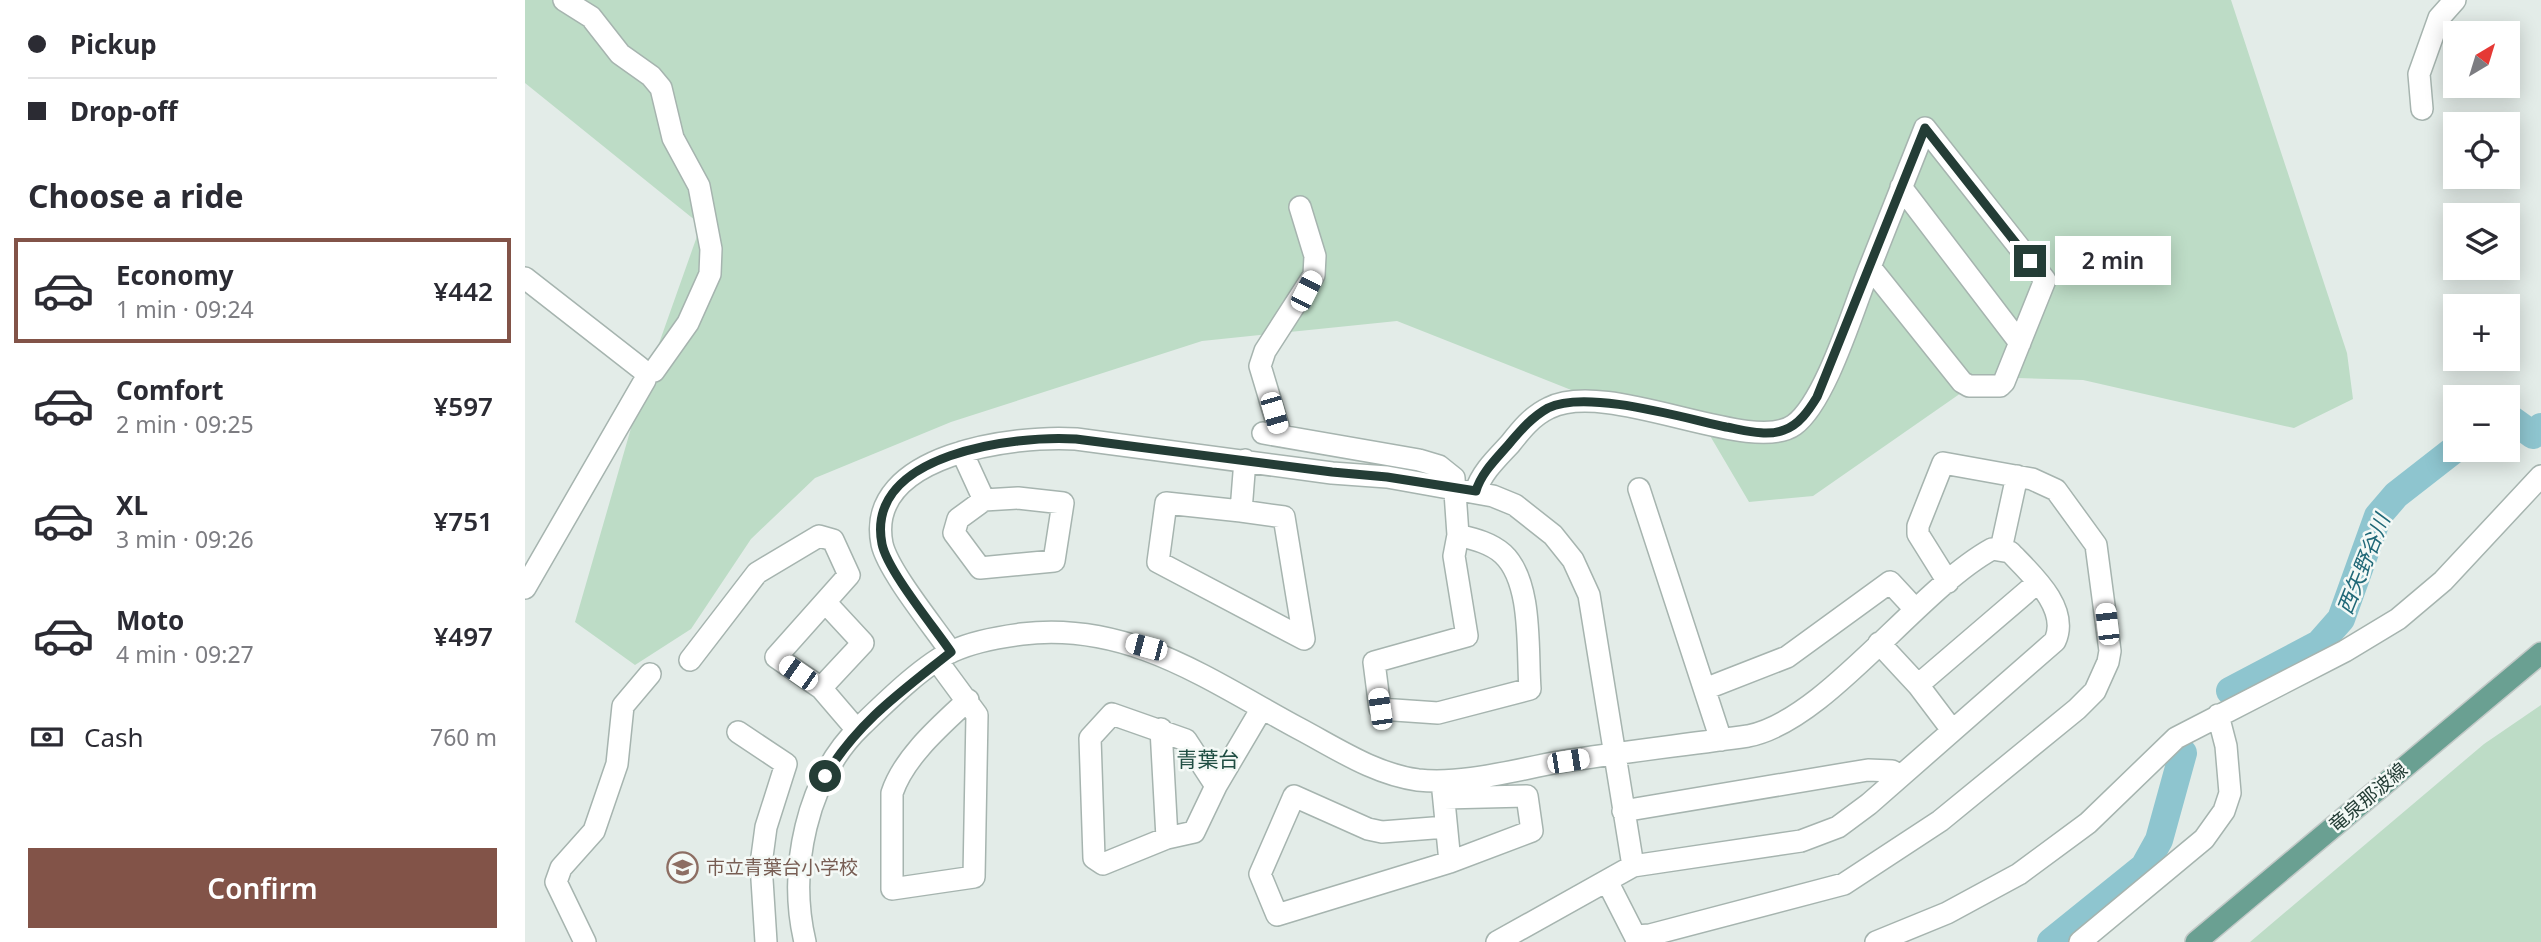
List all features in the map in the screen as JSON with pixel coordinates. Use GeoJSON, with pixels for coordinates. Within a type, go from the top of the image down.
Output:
{"type":"FeatureCollection","features":[{"type":"Feature","properties":{"kind":"main road","name":"竜泉那波線"},"geometry":{"type":"LineString","coordinates":[[2196,942],[2541,653]]}},
{"type":"Feature","properties":{"kind":"street"},"geometry":{"type":"LineString","coordinates":[[525,278],[645,372],[654,371],[672,349],[688,323],[710,274],[711,249],[699,186],[669,126],[668,109],[660,88],[651,76],[620,54],[591,17],[564,0]]}},
{"type":"Feature","properties":{"kind":"street"},"geometry":{"type":"LineString","coordinates":[[2422,109],[2419,74],[2439,18],[2455,0]]}},
{"type":"Feature","properties":{"kind":"street"},"geometry":{"type":"LineString","coordinates":[[1458,535],[1478,540],[1504,555],[1522,585],[1530,689],[1438,713],[1380,709],[1374,662],[1468,636],[1454,555],[1466,489],[1484,475],[1532,419],[1550,407],[1581,400],[1649,410],[1756,433],[1782,431],[1794,425],[1817,397],[1925,128],[2045,280],[2000,386],[1969,386],[1870,267]]}},
{"type":"Feature","properties":{"kind":"street"},"geometry":{"type":"LineString","coordinates":[[1901,187],[2020,343]]}},
{"type":"Feature","properties":{"kind":"street"},"geometry":{"type":"LineString","coordinates":[[1300,207],[1315,256],[1314,275],[1265,351],[1261,366],[1272,435],[1429,463],[1449,472],[1466,489]]}},
{"type":"Feature","properties":{"kind":"street"},"geometry":{"type":"LineString","coordinates":[[525,588],[642,388],[645,372]]}},
{"type":"Feature","properties":{"kind":"street"},"geometry":{"type":"LineString","coordinates":[[968,700],[938,727],[896,779],[892,793],[892,889],[974,877],[977,715],[882,546],[884,511],[900,486],[925,467],[984,445],[1045,437],[1466,489],[1515,505],[1535,518],[1573,560],[1589,595],[1633,866]]}},
{"type":"Feature","properties":{"kind":"street"},"geometry":{"type":"LineString","coordinates":[[962,452],[984,499]]}},
{"type":"Feature","properties":{"kind":"street"},"geometry":{"type":"LineString","coordinates":[[1241,511],[1245,460]]}},
{"type":"Feature","properties":{"kind":"street"},"geometry":{"type":"LineString","coordinates":[[1607,881],[1635,936],[1650,935],[1844,884],[1940,821],[1992,781],[2088,699],[2103,676],[2110,651],[2096,545],[2056,490],[2017,476],[1948,461],[1939,468],[1918,534],[1948,582]]}},
{"type":"Feature","properties":{"kind":"street"},"geometry":{"type":"LineString","coordinates":[[2001,549],[2017,476]]}},
{"type":"Feature","properties":{"kind":"street"},"geometry":{"type":"LineString","coordinates":[[1877,942],[1947,913],[2044,858],[2088,823],[2163,749],[2218,715],[2345,651],[2397,619],[2443,581],[2541,476]]}},
{"type":"Feature","properties":{"kind":"street"},"geometry":{"type":"LineString","coordinates":[[1639,489],[1721,740]]}},
{"type":"Feature","properties":{"kind":"street"},"geometry":{"type":"LineString","coordinates":[[1018,498],[1063,503],[1054,561],[980,568],[954,533],[958,519],[984,499],[1018,498]]}},
{"type":"Feature","properties":{"kind":"street"},"geometry":{"type":"LineString","coordinates":[[1166,503],[1241,511],[1284,517],[1304,639],[1158,562],[1166,503]]}},
{"type":"Feature","properties":{"kind":"street"},"geometry":{"type":"LineString","coordinates":[[690,660],[757,573],[819,536],[833,540],[849,575],[776,657],[821,688],[857,730]]}},
{"type":"Feature","properties":{"kind":"street"},"geometry":{"type":"LineString","coordinates":[[1443,789],[1615,753],[1721,740],[1762,733],[1777,727],[1827,690],[1915,609],[1991,549],[2010,552],[2057,610],[2060,622],[2055,641],[1852,818],[1820,835],[1801,841],[1633,866],[1497,942]]}},
{"type":"Feature","properties":{"kind":"street"},"geometry":{"type":"LineString","coordinates":[[1705,689],[1787,657],[1890,582],[1915,609]]}},
{"type":"Feature","properties":{"kind":"street"},"geometry":{"type":"LineString","coordinates":[[1917,685],[2037,583]]}},
{"type":"Feature","properties":{"kind":"street"},"geometry":{"type":"LineString","coordinates":[[821,688],[863,643],[825,602]]}},
{"type":"Feature","properties":{"kind":"street"},"geometry":{"type":"LineString","coordinates":[[805,942],[798,901],[804,836],[825,776],[857,730],[914,679],[944,657],[1003,636],[1048,631],[1113,638],[1146,647],[1385,772],[1443,789],[1527,796],[1532,831],[1450,862],[1277,915],[1260,873],[1294,796],[1368,829],[1382,832],[1445,827]]}},
{"type":"Feature","properties":{"kind":"street"},"geometry":{"type":"LineString","coordinates":[[1878,643],[1917,685],[1952,730]]}},
{"type":"Feature","properties":{"kind":"street"},"geometry":{"type":"LineString","coordinates":[[585,942],[555,882],[561,868],[594,831],[617,764],[623,706],[650,674]]}},
{"type":"Feature","properties":{"kind":"street"},"geometry":{"type":"LineString","coordinates":[[1216,786],[1186,740],[1112,714],[1090,738],[1094,858],[1103,864],[1167,838],[1195,832],[1216,786],[1262,709]]}},
{"type":"Feature","properties":{"kind":"street"},"geometry":{"type":"LineString","coordinates":[[2080,942],[2204,839],[2224,811],[2230,793],[2226,746],[2218,715]]}},
{"type":"Feature","properties":{"kind":"street"},"geometry":{"type":"LineString","coordinates":[[1161,729],[1167,838]]}},
{"type":"Feature","properties":{"kind":"street"},"geometry":{"type":"LineString","coordinates":[[738,732],[786,764],[786,772],[766,827],[761,863],[766,942]]}},
{"type":"Feature","properties":{"kind":"street"},"geometry":{"type":"LineString","coordinates":[[1623,811],[1868,770],[1892,771],[1900,776]]}},
{"type":"Feature","properties":{"kind":"street"},"geometry":{"type":"LineString","coordinates":[[1443,789],[1450,862]]}},
{"type":"Feature","properties":{"kind":"green space"},"geometry":{"type":"Polygon","coordinates":[[[525,0],[2231,0],[2347,353],[2353,399],[2294,428],[2083,380],[1984,377],[1813,496],[1749,502],[1709,434],[1604,403],[1397,321],[1202,341],[951,422],[815,478],[751,539],[691,629],[635,665],[575,622],[640,397],[701,225],[525,83],[525,0]]]}},
{"type":"Feature","properties":{"kind":"green space"},"geometry":{"type":"Polygon","coordinates":[[[2541,705],[2541,942],[2250,942],[2484,744],[2541,705]]]}},
{"type":"Feature","properties":{"kind":"waterway","name":"西矢野谷川"},"geometry":{"type":"LineString","coordinates":[[2520,426],[2533,435],[2541,427]]}},
{"type":"Feature","properties":{"kind":"waterway","name":"西矢野谷川"},"geometry":{"type":"LineString","coordinates":[[2230,691],[2319,644],[2341,619],[2378,516],[2396,495],[2443,458]]}},
{"type":"Feature","properties":{"kind":"waterway","name":"西矢野谷川"},"geometry":{"type":"LineString","coordinates":[[2051,942],[2144,867],[2159,840],[2183,753]]}},
{"type":"Feature","properties":{"kind":"place","name":"市立青葉台小学校"},"geometry":{"type":"Point","coordinates":[683,867]}},
{"type":"Feature","properties":{"kind":"district","name":"青葉台"},"geometry":{"type":"Point","coordinates":[1208,759]}},
{"type":"Feature","properties":{"kind":"route"},"geometry":{"type":"LineString","coordinates":[[825,776],[857,730],[914,679],[951,652],[891,564],[882,546],[881,529],[884,511],[900,486],[913,474],[943,459],[984,445],[1045,437],[1387,477],[1476,491],[1484,475],[1532,419],[1550,407],[1565,403],[1581,400],[1649,410],[1756,433],[1782,431],[1801,419],[1817,397],[1925,128],[2030,261]]}}]}
